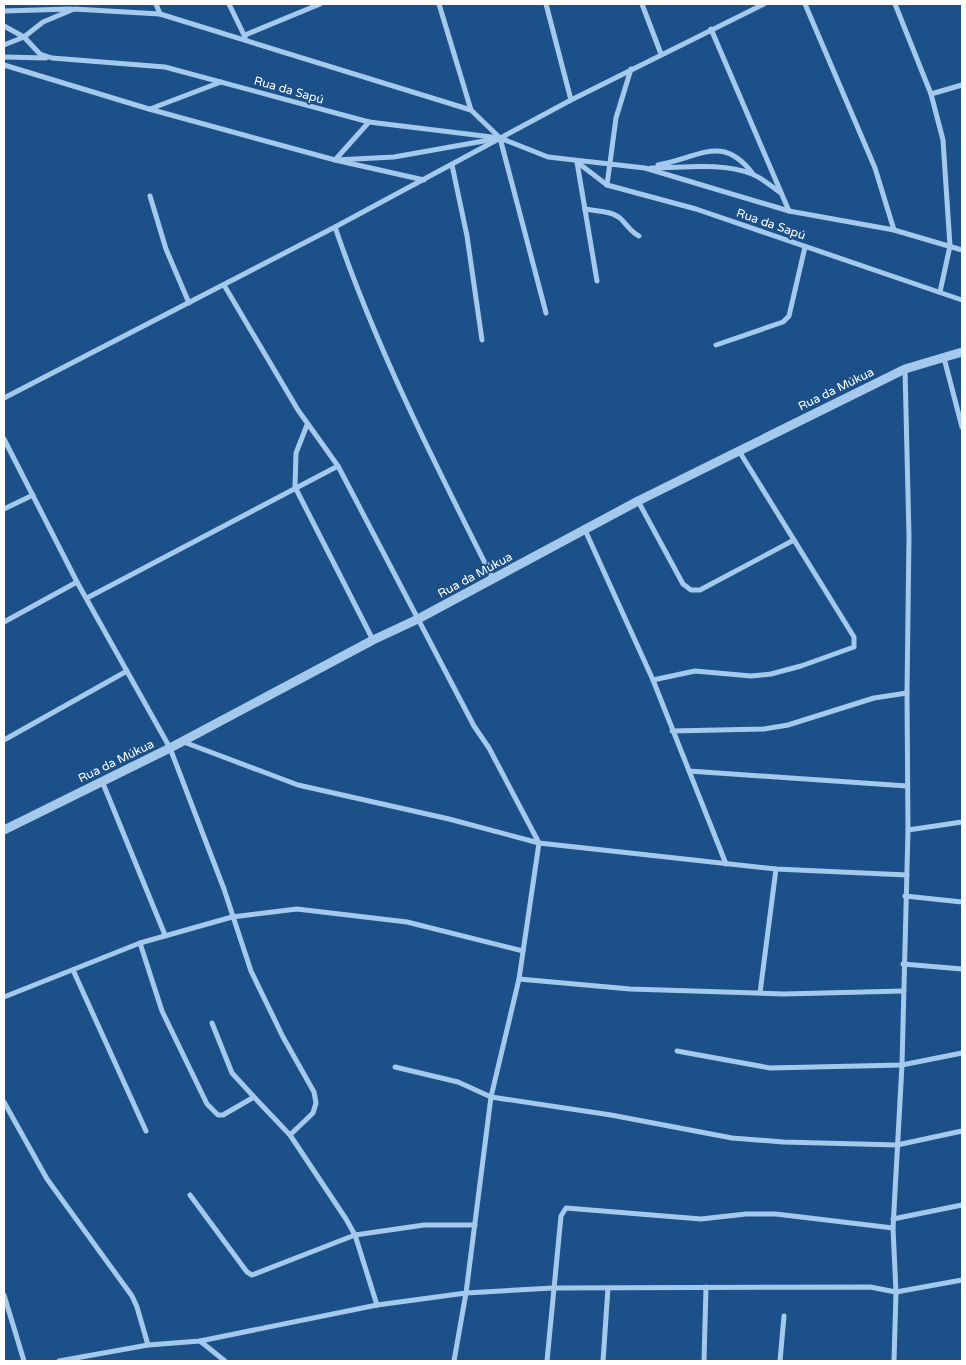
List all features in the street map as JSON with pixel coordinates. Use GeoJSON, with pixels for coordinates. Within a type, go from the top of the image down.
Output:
{"type":"FeatureCollection","features":[{"type":"Feature","properties":{"kind":"street"},"geometry":{"type":"LineString","coordinates":[[11,4],[14,10]]}},
{"type":"Feature","properties":{"kind":"street"},"geometry":{"type":"LineString","coordinates":[[156,4],[160,14]]}},
{"type":"Feature","properties":{"kind":"street"},"geometry":{"type":"LineString","coordinates":[[229,4],[247,42]]}},
{"type":"Feature","properties":{"kind":"street"},"geometry":{"type":"LineString","coordinates":[[244,35],[320,4]]}},
{"type":"Feature","properties":{"kind":"street"},"geometry":{"type":"LineString","coordinates":[[439,4],[471,110]]}},
{"type":"Feature","properties":{"kind":"street"},"geometry":{"type":"LineString","coordinates":[[546,4],[571,100]]}},
{"type":"Feature","properties":{"kind":"street"},"geometry":{"type":"LineString","coordinates":[[642,4],[661,54]]}},
{"type":"Feature","properties":{"kind":"street"},"geometry":{"type":"LineString","coordinates":[[4,398],[335,227],[571,100],[756,5],[764,4]]}},
{"type":"Feature","properties":{"kind":"street"},"geometry":{"type":"LineString","coordinates":[[805,4],[875,168],[894,230]]}},
{"type":"Feature","properties":{"kind":"street"},"geometry":{"type":"LineString","coordinates":[[895,4],[931,94],[943,140],[950,246],[940,292]]}},
{"type":"Feature","properties":{"kind":"street"},"geometry":{"type":"LineString","coordinates":[[4,45],[24,37],[43,22],[74,9]]}},
{"type":"Feature","properties":{"kind":"street"},"geometry":{"type":"LineString","coordinates":[[4,11],[74,9],[160,14],[471,110],[500,138],[546,313]]}},
{"type":"Feature","properties":{"kind":"street","name":"Rua da Sapú"},"geometry":{"type":"LineString","coordinates":[[4,26],[24,37],[40,54],[52,58],[165,66],[369,122],[500,138],[548,158],[577,162],[611,162],[645,168],[789,211],[894,230],[962,250]]}},
{"type":"Feature","properties":{"kind":"street"},"geometry":{"type":"LineString","coordinates":[[711,29],[789,211]]}},
{"type":"Feature","properties":{"kind":"street"},"geometry":{"type":"LineString","coordinates":[[4,57],[52,58]]}},
{"type":"Feature","properties":{"kind":"street"},"geometry":{"type":"LineString","coordinates":[[4,65],[149,109],[336,160],[424,180]]}},
{"type":"Feature","properties":{"kind":"street"},"geometry":{"type":"LineString","coordinates":[[607,185],[616,118],[632,69]]}},
{"type":"Feature","properties":{"kind":"street"},"geometry":{"type":"LineString","coordinates":[[149,109],[222,82]]}},
{"type":"Feature","properties":{"kind":"street"},"geometry":{"type":"LineString","coordinates":[[931,94],[962,85]]}},
{"type":"Feature","properties":{"kind":"street"},"geometry":{"type":"LineString","coordinates":[[336,160],[369,122]]}},
{"type":"Feature","properties":{"kind":"street"},"geometry":{"type":"LineString","coordinates":[[336,160],[394,157],[500,138]]}},
{"type":"Feature","properties":{"kind":"street"},"geometry":{"type":"LineString","coordinates":[[645,168],[677,162],[706,151],[728,151],[743,161],[754,174],[782,194]]}},
{"type":"Feature","properties":{"kind":"street"},"geometry":{"type":"LineString","coordinates":[[577,162],[598,281]]}},
{"type":"Feature","properties":{"kind":"street","name":"Rua da Sapú"},"geometry":{"type":"LineString","coordinates":[[577,162],[607,185],[696,209],[962,300]]}},
{"type":"Feature","properties":{"kind":"street"},"geometry":{"type":"LineString","coordinates":[[452,165],[467,236],[482,340]]}},
{"type":"Feature","properties":{"kind":"street"},"geometry":{"type":"LineString","coordinates":[[645,168],[727,168],[754,174]]}},
{"type":"Feature","properties":{"kind":"street"},"geometry":{"type":"LineString","coordinates":[[150,196],[166,249],[189,303]]}},
{"type":"Feature","properties":{"kind":"street"},"geometry":{"type":"LineString","coordinates":[[585,209],[614,215],[621,219],[631,232],[639,236]]}},
{"type":"Feature","properties":{"kind":"street"},"geometry":{"type":"LineString","coordinates":[[335,227],[353,280],[404,402],[493,579]]}},
{"type":"Feature","properties":{"kind":"street"},"geometry":{"type":"LineString","coordinates":[[716,345],[783,322],[789,316],[805,247]]}},
{"type":"Feature","properties":{"kind":"street"},"geometry":{"type":"LineString","coordinates":[[224,285],[307,425],[338,466],[474,726],[489,748],[539,843],[518,979],[491,1097],[466,1293],[454,1361]]}},
{"type":"Feature","properties":{"kind":"street","name":"Rua da Múkua"},"geometry":{"type":"LineString","coordinates":[[4,830],[170,748],[372,640],[418,620],[638,501],[906,369],[962,352]]}},
{"type":"Feature","properties":{"kind":"street"},"geometry":{"type":"LineString","coordinates":[[944,358],[962,427]]}},
{"type":"Feature","properties":{"kind":"street"},"geometry":{"type":"LineString","coordinates":[[894,1361],[896,1292],[893,1219],[902,1065],[903,964],[908,830],[909,536],[906,369]]}},
{"type":"Feature","properties":{"kind":"street"},"geometry":{"type":"LineString","coordinates":[[307,425],[296,453],[295,487],[372,640]]}},
{"type":"Feature","properties":{"kind":"street"},"geometry":{"type":"LineString","coordinates":[[4,439],[77,582],[170,748],[251,971],[283,1037],[314,1092],[316,1103],[313,1113],[290,1135]]}},
{"type":"Feature","properties":{"kind":"street"},"geometry":{"type":"LineString","coordinates":[[653,680],[695,671],[751,676],[771,674],[854,647],[854,637],[739,451]]}},
{"type":"Feature","properties":{"kind":"street"},"geometry":{"type":"LineString","coordinates":[[87,598],[338,466]]}},
{"type":"Feature","properties":{"kind":"street"},"geometry":{"type":"LineString","coordinates":[[4,509],[33,495]]}},
{"type":"Feature","properties":{"kind":"street"},"geometry":{"type":"LineString","coordinates":[[638,501],[683,584],[691,590],[700,590],[794,540]]}},
{"type":"Feature","properties":{"kind":"street"},"geometry":{"type":"LineString","coordinates":[[585,530],[653,680],[726,864]]}},
{"type":"Feature","properties":{"kind":"street"},"geometry":{"type":"LineString","coordinates":[[4,622],[77,582]]}},
{"type":"Feature","properties":{"kind":"street"},"geometry":{"type":"LineString","coordinates":[[4,740],[127,672]]}},
{"type":"Feature","properties":{"kind":"street"},"geometry":{"type":"LineString","coordinates":[[672,731],[764,729],[788,725],[874,698],[907,693]]}},
{"type":"Feature","properties":{"kind":"street"},"geometry":{"type":"LineString","coordinates":[[181,741],[298,786],[449,819],[539,843],[776,869],[907,875]]}},
{"type":"Feature","properties":{"kind":"street"},"geometry":{"type":"LineString","coordinates":[[689,771],[907,786]]}},
{"type":"Feature","properties":{"kind":"street"},"geometry":{"type":"LineString","coordinates":[[102,781],[165,935]]}},
{"type":"Feature","properties":{"kind":"street"},"geometry":{"type":"LineString","coordinates":[[908,830],[962,822]]}},
{"type":"Feature","properties":{"kind":"street"},"geometry":{"type":"LineString","coordinates":[[760,993],[776,869]]}},
{"type":"Feature","properties":{"kind":"street"},"geometry":{"type":"LineString","coordinates":[[905,896],[962,902]]}},
{"type":"Feature","properties":{"kind":"street"},"geometry":{"type":"LineString","coordinates":[[4,996],[165,935],[232,917],[297,908],[407,922],[523,950]]}},
{"type":"Feature","properties":{"kind":"street"},"geometry":{"type":"LineString","coordinates":[[140,943],[162,1011],[207,1104],[218,1115],[223,1115],[254,1097]]}},
{"type":"Feature","properties":{"kind":"street"},"geometry":{"type":"LineString","coordinates":[[903,964],[962,969]]}},
{"type":"Feature","properties":{"kind":"street"},"geometry":{"type":"LineString","coordinates":[[73,970],[146,1131]]}},
{"type":"Feature","properties":{"kind":"street"},"geometry":{"type":"LineString","coordinates":[[518,979],[630,989],[784,994],[903,991]]}},
{"type":"Feature","properties":{"kind":"street"},"geometry":{"type":"LineString","coordinates":[[212,1022],[232,1073],[290,1135],[355,1235],[377,1305]]}},
{"type":"Feature","properties":{"kind":"street"},"geometry":{"type":"LineString","coordinates":[[677,1051],[770,1068],[902,1065],[962,1053]]}},
{"type":"Feature","properties":{"kind":"street"},"geometry":{"type":"LineString","coordinates":[[395,1067],[458,1082],[491,1097],[611,1115],[732,1138],[783,1142],[897,1145],[962,1131]]}},
{"type":"Feature","properties":{"kind":"street"},"geometry":{"type":"LineString","coordinates":[[4,1102],[46,1179],[132,1296],[148,1345]]}},
{"type":"Feature","properties":{"kind":"street"},"geometry":{"type":"LineString","coordinates":[[190,1195],[247,1272],[252,1275],[355,1235],[424,1225],[475,1225]]}},
{"type":"Feature","properties":{"kind":"street"},"geometry":{"type":"LineString","coordinates":[[893,1219],[962,1205]]}},
{"type":"Feature","properties":{"kind":"street"},"geometry":{"type":"LineString","coordinates":[[548,1361],[553,1288],[561,1216],[563,1211],[570,1207],[701,1219],[746,1214],[776,1214],[893,1228]]}},
{"type":"Feature","properties":{"kind":"street"},"geometry":{"type":"LineString","coordinates":[[59,1361],[148,1345],[200,1341],[377,1305],[466,1293],[553,1288],[706,1287],[870,1287],[896,1292],[962,1280]]}},
{"type":"Feature","properties":{"kind":"street"},"geometry":{"type":"LineString","coordinates":[[704,1361],[706,1287]]}},
{"type":"Feature","properties":{"kind":"street"},"geometry":{"type":"LineString","coordinates":[[604,1361],[608,1288]]}},
{"type":"Feature","properties":{"kind":"street"},"geometry":{"type":"LineString","coordinates":[[4,1295],[24,1361]]}},
{"type":"Feature","properties":{"kind":"street"},"geometry":{"type":"LineString","coordinates":[[780,1361],[784,1316]]}},
{"type":"Feature","properties":{"kind":"street"},"geometry":{"type":"LineString","coordinates":[[200,1341],[224,1361]]}}]}
